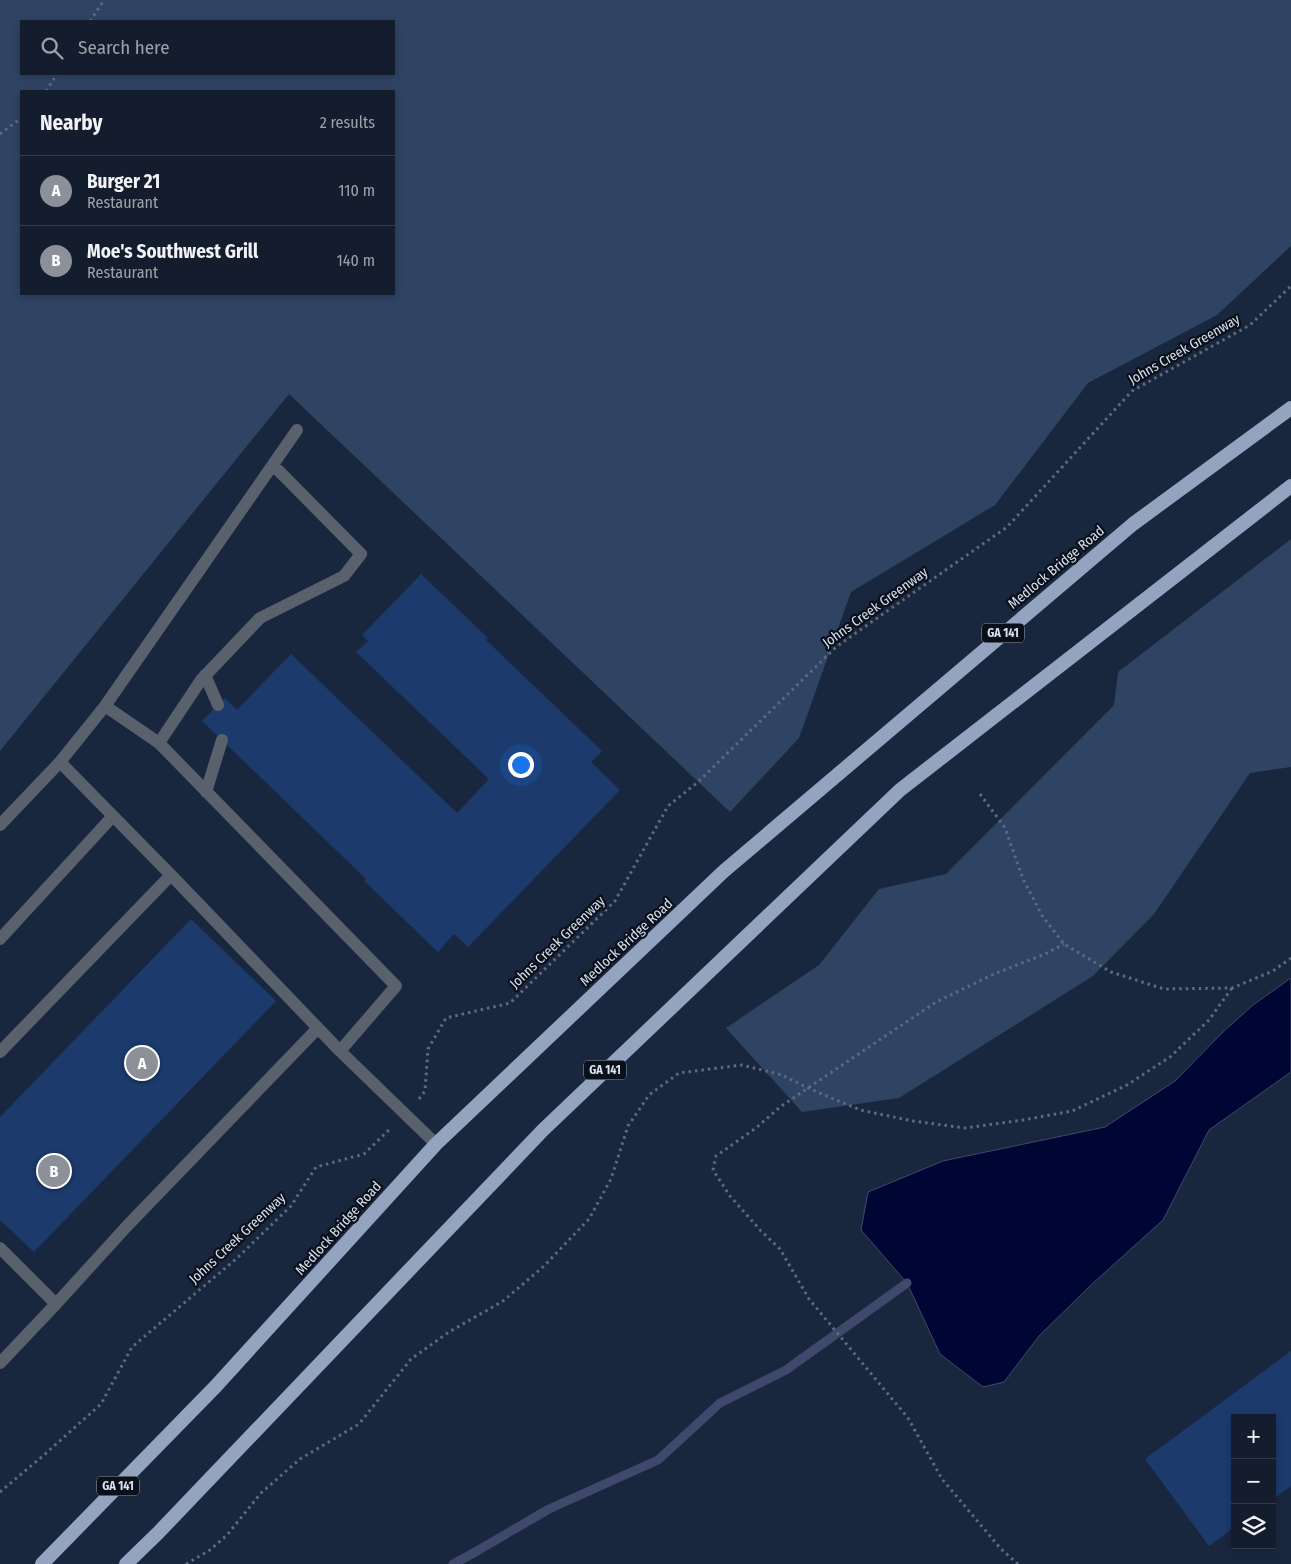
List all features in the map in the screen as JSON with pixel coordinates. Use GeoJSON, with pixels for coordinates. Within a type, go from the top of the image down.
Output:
{"type":"FeatureCollection","features":[{"type":"Feature","properties":{"kind":"highway","name":"Medlock Bridge Road"},"geometry":{"type":"LineString","coordinates":[[42,1564],[216,1386],[436,1144],[724,871],[1133,524],[1291,408]]}},
{"type":"Feature","properties":{"kind":"highway","name":"GA 141"},"geometry":{"type":"LineString","coordinates":[[126,1564],[158,1533],[543,1130],[900,790],[1291,486]]}},
{"type":"Feature","properties":{"kind":"lane"},"geometry":{"type":"LineString","coordinates":[[0,825],[60,762],[105,706],[297,430]]}},
{"type":"Feature","properties":{"kind":"lane"},"geometry":{"type":"LineString","coordinates":[[159,744],[205,675],[260,618],[344,576],[361,554],[273,465]]}},
{"type":"Feature","properties":{"kind":"lane"},"geometry":{"type":"LineString","coordinates":[[205,675],[218,705]]}},
{"type":"Feature","properties":{"kind":"lane"},"geometry":{"type":"LineString","coordinates":[[105,706],[159,744],[396,986],[340,1051]]}},
{"type":"Feature","properties":{"kind":"lane"},"geometry":{"type":"LineString","coordinates":[[206,792],[222,740]]}},
{"type":"Feature","properties":{"kind":"lane"},"geometry":{"type":"LineString","coordinates":[[60,762],[340,1051],[436,1144]]}},
{"type":"Feature","properties":{"kind":"lane"},"geometry":{"type":"LineString","coordinates":[[0,939],[113,816]]}},
{"type":"Feature","properties":{"kind":"lane"},"geometry":{"type":"LineString","coordinates":[[0,1052],[171,875]]}},
{"type":"Feature","properties":{"kind":"lane"},"geometry":{"type":"LineString","coordinates":[[0,1363],[127,1226],[318,1028]]}},
{"type":"Feature","properties":{"kind":"lane"},"geometry":{"type":"LineString","coordinates":[[0,1248],[56,1304]]}},
{"type":"Feature","properties":{"kind":"path"},"geometry":{"type":"LineString","coordinates":[[91,20],[104,0]]}},
{"type":"Feature","properties":{"kind":"path"},"geometry":{"type":"LineString","coordinates":[[47,90],[56,75]]}},
{"type":"Feature","properties":{"kind":"path"},"geometry":{"type":"LineString","coordinates":[[0,134],[20,119]]}},
{"type":"Feature","properties":{"kind":"path","name":"Johns Creek Greenway"},"geometry":{"type":"LineString","coordinates":[[0,1492],[101,1404],[132,1347],[236,1258],[291,1206],[316,1167],[364,1154],[406,1115],[425,1091],[428,1049],[446,1018],[510,1003],[615,901],[668,806],[698,782],[836,647],[1007,527],[1132,391],[1250,324],[1291,286]]}},
{"type":"Feature","properties":{"kind":"path"},"geometry":{"type":"LineString","coordinates":[[980,794],[1005,828],[1023,879],[1043,917],[1064,944],[1110,972],[1164,989],[1232,988],[1273,971],[1291,958]]}},
{"type":"Feature","properties":{"kind":"path"},"geometry":{"type":"LineString","coordinates":[[1018,1564],[1000,1549],[942,1479],[908,1418],[809,1299],[780,1249],[730,1196],[714,1170],[716,1156],[808,1088],[936,1002],[994,974],[1045,954],[1064,944]]}},
{"type":"Feature","properties":{"kind":"path"},"geometry":{"type":"LineString","coordinates":[[186,1564],[210,1550],[227,1535],[261,1493],[300,1459],[359,1424],[411,1359],[449,1332],[503,1301],[543,1267],[589,1218],[611,1179],[628,1126],[649,1095],[679,1074],[742,1065],[782,1075],[860,1110],[913,1121],[965,1128],[1023,1120],[1072,1110],[1127,1085],[1170,1057],[1209,1020],[1232,988]]}},
{"type":"Feature","properties":{"kind":"shaded area"},"geometry":{"type":"Polygon","coordinates":[[[0,0],[1291,0],[1291,246],[1217,315],[1088,383],[995,505],[851,592],[799,738],[730,812],[289,394],[0,751],[0,0]]]}},
{"type":"Feature","properties":{"kind":"shaded area"},"geometry":{"type":"Polygon","coordinates":[[[1291,539],[1291,767],[1250,773],[1154,914],[1093,976],[899,1098],[802,1112],[726,1028],[819,965],[879,889],[946,874],[1114,705],[1118,672],[1291,539]]]}},
{"type":"Feature","properties":{"kind":"shaded area"},"geometry":{"type":"Polygon","coordinates":[[[1291,978],[1291,1072],[1209,1130],[1163,1220],[1091,1285],[1039,1336],[1004,1382],[983,1387],[940,1354],[907,1283],[861,1230],[868,1192],[943,1161],[1105,1127],[1175,1081],[1222,1033],[1253,1005],[1291,978]]]}},
{"type":"Feature","properties":{"kind":"building"},"geometry":{"type":"Polygon","coordinates":[[[421,574],[488,638],[486,640],[602,751],[591,762],[620,790],[468,947],[454,934],[438,952],[364,881],[366,879],[202,721],[225,698],[237,710],[291,654],[457,813],[489,779],[356,652],[368,641],[362,635],[421,574]]]}},
{"type":"Feature","properties":{"kind":"building"},"geometry":{"type":"Polygon","coordinates":[[[191,919],[276,1001],[34,1252],[0,1220],[0,1117],[191,919]]]}},
{"type":"Feature","properties":{"kind":"building"},"geometry":{"type":"Polygon","coordinates":[[[1291,1351],[1291,1486],[1276,1497],[1276,1414],[1231,1414],[1231,1530],[1209,1546],[1145,1459],[1291,1351]]]}},
{"type":"Feature","properties":{"kind":"waterway"},"geometry":{"type":"LineString","coordinates":[[453,1564],[549,1509],[658,1460],[720,1403],[786,1370],[907,1283]]}},
{"type":"Feature","properties":{"kind":"place","name":"Burger 21"},"geometry":{"type":"Point","coordinates":[142,1063]}},
{"type":"Feature","properties":{"kind":"place","name":"Moe's Southwest Grill"},"geometry":{"type":"Point","coordinates":[54,1171]}}]}
